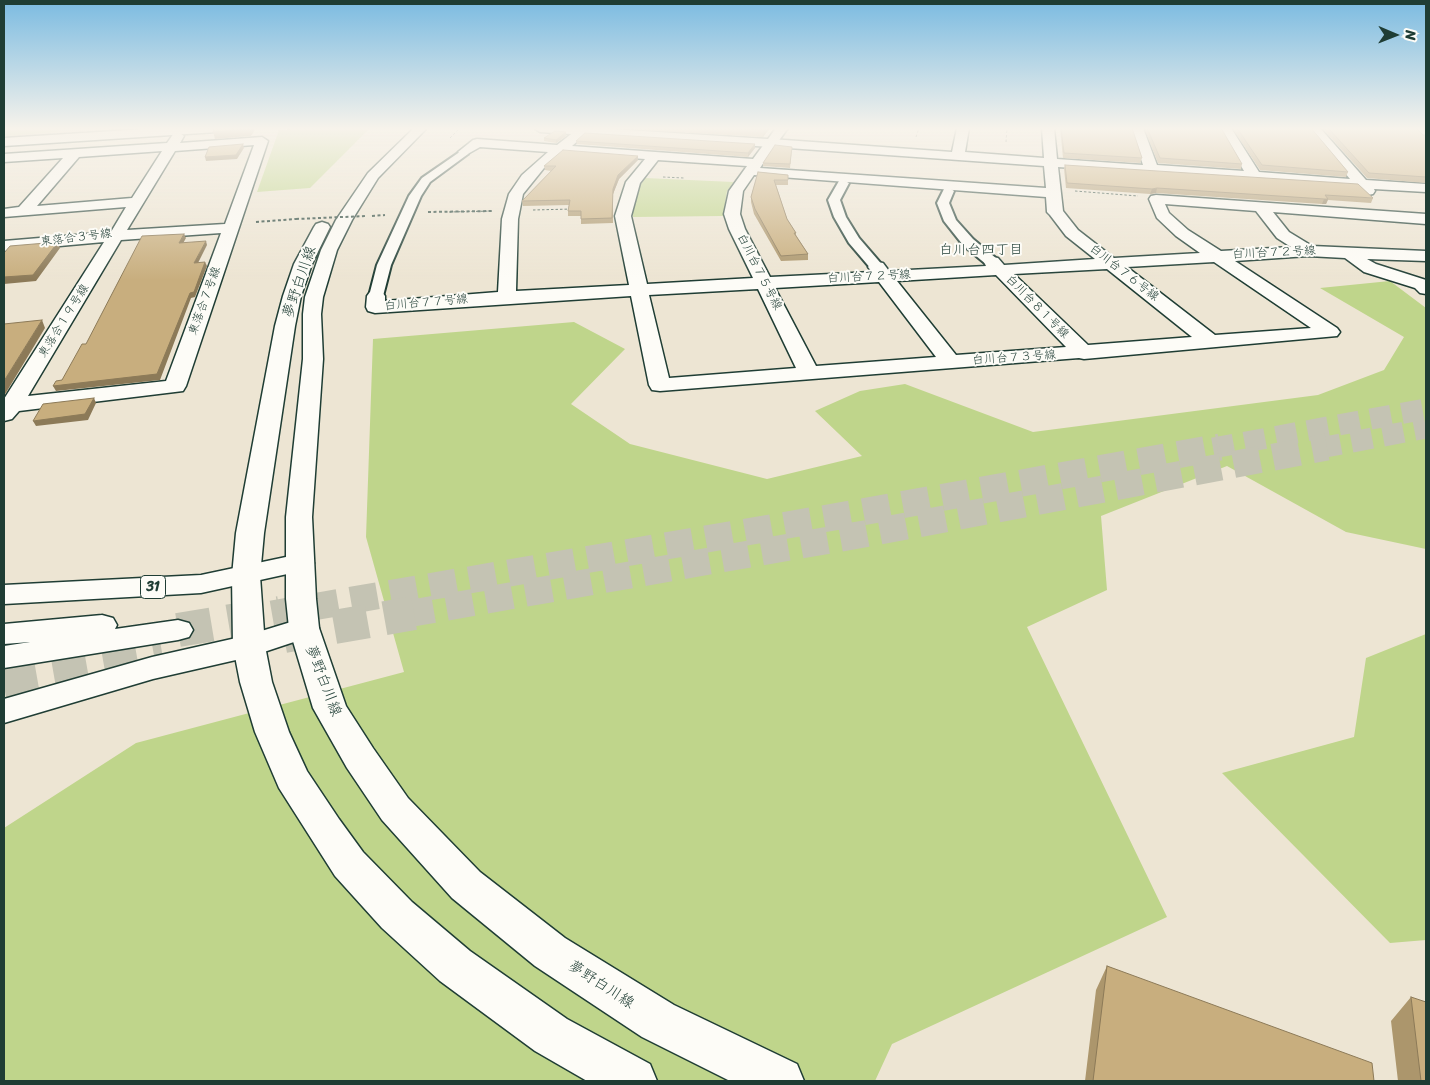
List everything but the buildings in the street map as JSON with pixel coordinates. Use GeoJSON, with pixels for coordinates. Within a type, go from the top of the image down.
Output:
{"type":"FeatureCollection","features":[{"type":"Feature","properties":{"kind":"main road"},"geometry":{"type":"LineString","coordinates":[[24,211],[52,179]]}},
{"type":"Feature","properties":{"kind":"main road","name":"東落合３号線"},"geometry":{"type":"LineString","coordinates":[[4,246],[116,236],[151,179]]}},
{"type":"Feature","properties":{"kind":"main road","name":"東落合７号線"},"geometry":{"type":"LineString","coordinates":[[6,408],[175,386],[249,179]]}},
{"type":"Feature","properties":{"kind":"main road","name":"夢野白川線"},"geometry":{"type":"LineString","coordinates":[[357,179],[342,196],[313,242],[301,272],[285,326],[257,490],[246,576],[249,646],[256,682],[272,732],[292,778],[349,864],[397,915],[456,966],[551,1035],[632,1081]]}},
{"type":"Feature","properties":{"kind":"main road","name":"夢野白川線"},"geometry":{"type":"LineString","coordinates":[[371,179],[344,220],[329,250],[314,297],[312,314],[313,359],[299,516],[300,563],[304,628],[330,708],[360,758],[395,809],[466,885],[550,952],[658,1021],[780,1081]]}},
{"type":"Feature","properties":{"kind":"main road"},"geometry":{"type":"LineString","coordinates":[[509,297],[506,290],[510,219],[516,194],[526,179]]}},
{"type":"Feature","properties":{"kind":"main road"},"geometry":{"type":"LineString","coordinates":[[636,179],[624,208],[626,232],[639,290]]}},
{"type":"Feature","properties":{"kind":"main road","name":"白川台７５号線"},"geometry":{"type":"LineString","coordinates":[[745,179],[736,191],[732,214],[737,230],[809,373]]}},
{"type":"Feature","properties":{"kind":"main road","name":"白川台７７号線"},"geometry":{"type":"LineString","coordinates":[[829,179],[949,188],[1052,186],[1070,180]]}},
{"type":"Feature","properties":{"kind":"main road","name":"白川台７６号線"},"geometry":{"type":"LineString","coordinates":[[1051,179],[1055,212],[1072,233],[1212,342]]}},
{"type":"Feature","properties":{"kind":"main road"},"geometry":{"type":"LineString","coordinates":[[1198,179],[1217,183]]}},
{"type":"Feature","properties":{"kind":"main road"},"geometry":{"type":"LineString","coordinates":[[1146,186],[1217,183],[1240,179]]}},
{"type":"Feature","properties":{"kind":"main road"},"geometry":{"type":"LineString","coordinates":[[1295,179],[1426,188]]}},
{"type":"Feature","properties":{"kind":"main road"},"geometry":{"type":"LineString","coordinates":[[1358,179],[1395,229]]}},
{"type":"Feature","properties":{"kind":"main road"},"geometry":{"type":"LineString","coordinates":[[1217,256],[1182,234],[1162,215],[1156,198],[1260,206],[1380,206],[1426,219]]}},
{"type":"Feature","properties":{"kind":"main road"},"geometry":{"type":"LineString","coordinates":[[4,213],[137,202]]}},
{"type":"Feature","properties":{"kind":"main road"},"geometry":{"type":"LineString","coordinates":[[1260,206],[1283,235],[1308,251]]}},
{"type":"Feature","properties":{"kind":"main road"},"geometry":{"type":"LineString","coordinates":[[116,236],[231,228]]}},
{"type":"Feature","properties":{"kind":"main road","name":"東落合１９号線"},"geometry":{"type":"LineString","coordinates":[[6,408],[116,236]]}},
{"type":"Feature","properties":{"kind":"main road"},"geometry":{"type":"LineString","coordinates":[[1406,242],[1422,256]]}},
{"type":"Feature","properties":{"kind":"main road","name":"白川台７２号線"},"geometry":{"type":"LineString","coordinates":[[509,297],[765,283],[881,272],[1111,263],[1308,251],[1422,256]]}},
{"type":"Feature","properties":{"kind":"main road"},"geometry":{"type":"LineString","coordinates":[[1347,252],[1370,268],[1421,284],[1426,289]]}},
{"type":"Feature","properties":{"kind":"main road","name":"白川台７３号線"},"geometry":{"type":"LineString","coordinates":[[639,290],[660,385],[1084,353],[1330,332],[1217,256]]}},
{"type":"Feature","properties":{"kind":"main road","name":"白川台８１号線"},"geometry":{"type":"LineString","coordinates":[[996,266],[1084,353]]}},
{"type":"Feature","properties":{"kind":"main road"},"geometry":{"type":"LineString","coordinates":[[881,272],[951,363]]}},
{"type":"Feature","properties":{"kind":"main road","name":"白川台７７号線"},"geometry":{"type":"LineString","coordinates":[[376,296],[375,308],[509,297]]}},
{"type":"Feature","properties":{"kind":"main road","name":"31"},"geometry":{"type":"LineString","coordinates":[[4,595],[201,584],[246,576],[300,563]]}},
{"type":"Feature","properties":{"kind":"main road"},"geometry":{"type":"LineString","coordinates":[[4,634],[178,624],[4,657]]}},
{"type":"Feature","properties":{"kind":"main road"},"geometry":{"type":"LineString","coordinates":[[4,711],[152,668],[249,646],[304,628]]}},
{"type":"Feature","properties":{"kind":"street","name":"白川台７７号線"},"geometry":{"type":"LineString","coordinates":[[376,296],[384,265],[415,196],[428,179]]}},
{"type":"Feature","properties":{"kind":"street"},"geometry":{"type":"LineString","coordinates":[[844,181],[834,200],[840,217],[854,240],[881,272]]}},
{"type":"Feature","properties":{"kind":"street","name":"白川台８１号線"},"geometry":{"type":"LineString","coordinates":[[949,188],[943,202],[950,221],[968,242],[996,266]]}},
{"type":"Feature","properties":{"kind":"path"},"geometry":{"type":"LineString","coordinates":[[1052,186],[1060,190],[1156,198]]}},
{"type":"Feature","properties":{"kind":"path"},"geometry":{"type":"LineString","coordinates":[[296,219],[366,216]]}},
{"type":"Feature","properties":{"kind":"green space"},"geometry":{"type":"Polygon","coordinates":[[[262,179],[319,179],[310,188],[257,192],[262,179]]]}},
{"type":"Feature","properties":{"kind":"green space"},"geometry":{"type":"Polygon","coordinates":[[[645,179],[734,182],[727,191],[723,216],[633,217],[633,197],[645,179]]]}},
{"type":"Feature","properties":{"kind":"green space"},"geometry":{"type":"Polygon","coordinates":[[[1390,281],[1426,308],[1426,549],[1346,532],[1227,466],[1101,516],[1107,590],[1027,627],[1167,917],[892,1044],[875,1081],[4,1081],[4,828],[136,743],[404,672],[366,537],[373,339],[574,322],[625,349],[571,404],[630,444],[767,479],[862,456],[815,411],[860,391],[905,384],[1033,432],[1318,395],[1384,370],[1404,337],[1320,288],[1390,281]]]}},
{"type":"Feature","properties":{"kind":"green space"},"geometry":{"type":"Polygon","coordinates":[[[1426,634],[1426,940],[1390,943],[1222,773],[1354,737],[1366,658],[1426,634]]]}},
{"type":"Feature","properties":{"kind":"tunnel"},"geometry":{"type":"LineString","coordinates":[[1213,448],[1426,409]]}},
{"type":"Feature","properties":{"kind":"tunnel"},"geometry":{"type":"LineString","coordinates":[[1320,448],[1426,428]]}},
{"type":"Feature","properties":{"kind":"tunnel"},"geometry":{"type":"LineString","coordinates":[[272,614],[851,514],[1220,447]]}},
{"type":"Feature","properties":{"kind":"tunnel"},"geometry":{"type":"LineString","coordinates":[[407,614],[864,534],[1327,447]]}},
{"type":"Feature","properties":{"kind":"tunnel"},"geometry":{"type":"LineString","coordinates":[[178,630],[280,613]]}},
{"type":"Feature","properties":{"kind":"tunnel"},"geometry":{"type":"LineString","coordinates":[[284,636],[414,613]]}},
{"type":"Feature","properties":{"kind":"tunnel"},"geometry":{"type":"LineString","coordinates":[[4,686],[163,658]]}},
{"type":"Feature","properties":{"kind":"district","name":"白川台四丁目"},"geometry":{"type":"Point","coordinates":[981,250]}}]}
